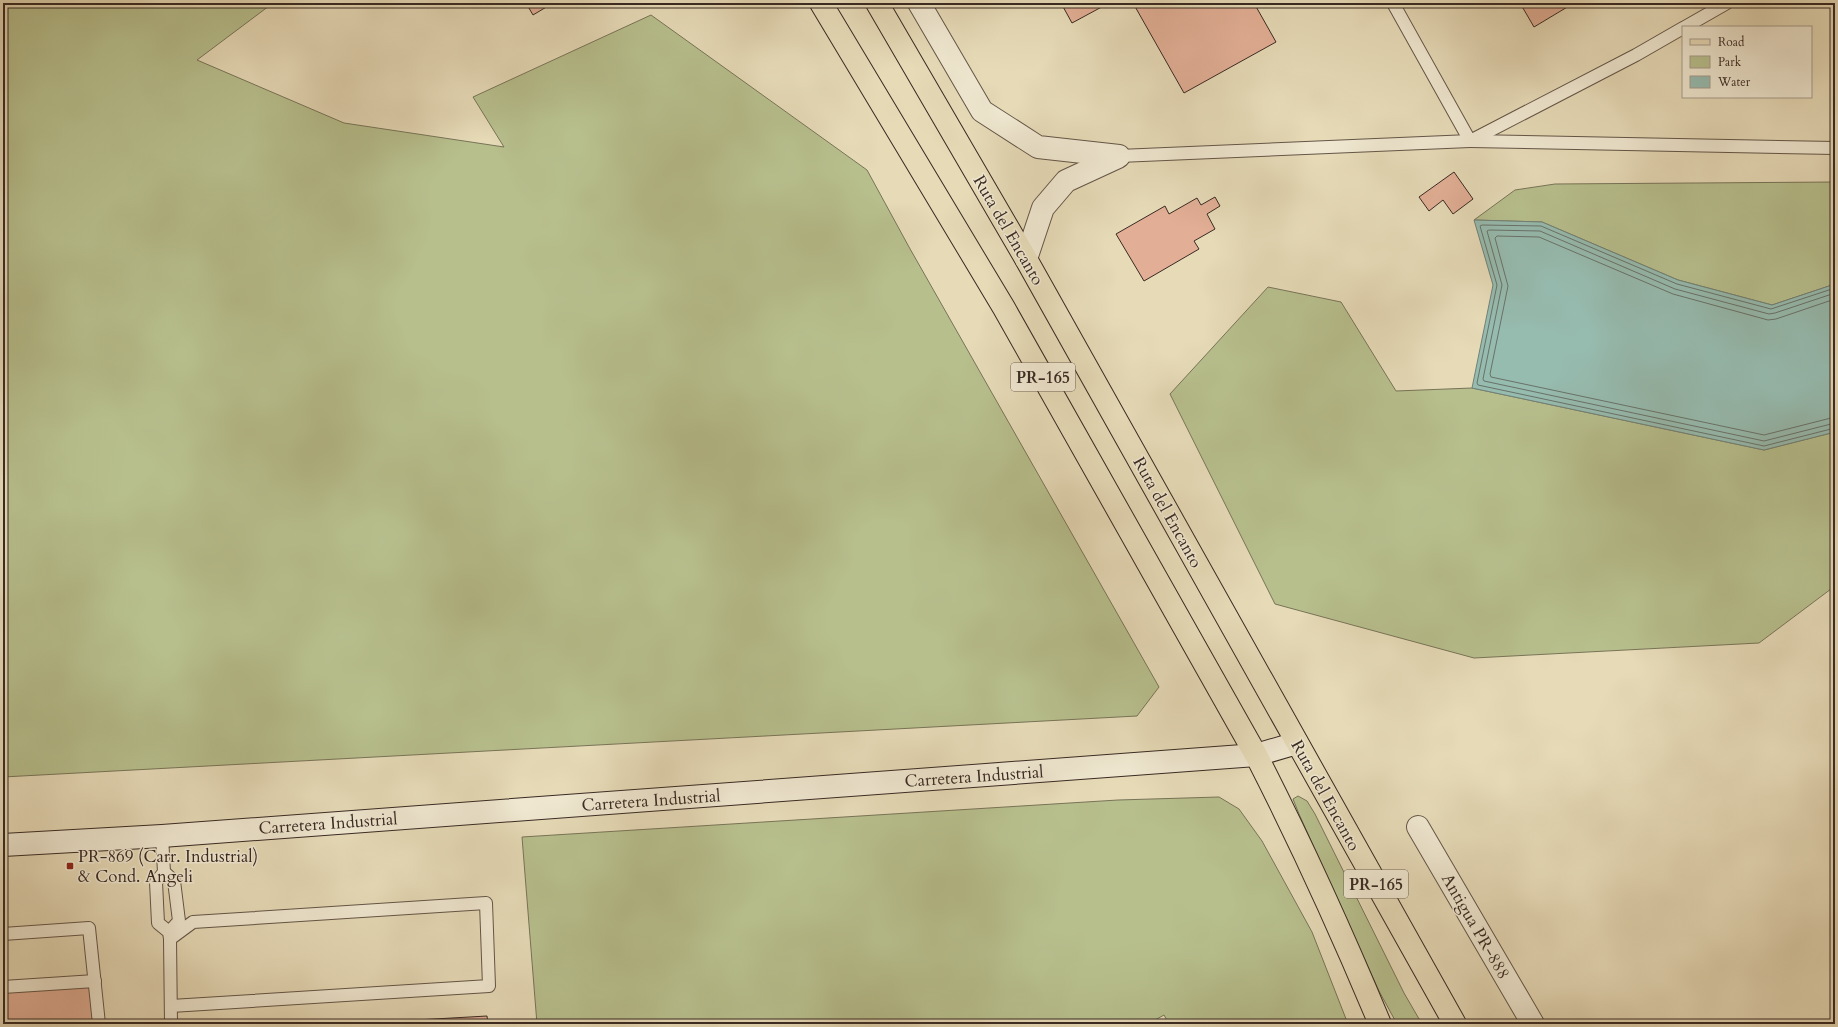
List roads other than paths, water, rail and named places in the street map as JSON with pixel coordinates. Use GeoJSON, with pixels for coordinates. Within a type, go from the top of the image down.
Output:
{"type":"FeatureCollection","features":[{"type":"Feature","properties":{"kind":"main road","name":"PR-165"},"geometry":{"type":"LineString","coordinates":[[821,3],[1004,308],[1256,755],[1305,853],[1343,936],[1380,1024]]}},
{"type":"Feature","properties":{"kind":"main road","name":"Ruta del Encanto"},"geometry":{"type":"LineString","coordinates":[[877,3],[1026,259],[1455,1024]]}},
{"type":"Feature","properties":{"kind":"street"},"geometry":{"type":"LineString","coordinates":[[919,3],[982,111],[1038,147],[1119,156]]}},
{"type":"Feature","properties":{"kind":"street"},"geometry":{"type":"LineString","coordinates":[[1026,259],[1043,208],[1066,181],[1119,156]]}},
{"type":"Feature","properties":{"kind":"street","name":"Carretera Industrial"},"geometry":{"type":"LineString","coordinates":[[3,845],[162,836],[1256,755],[1297,743]]}},
{"type":"Feature","properties":{"kind":"street","name":"Antigua PR-888"},"geometry":{"type":"LineString","coordinates":[[1418,827],[1533,1024]]}},
{"type":"Feature","properties":{"kind":"lane"},"geometry":{"type":"LineString","coordinates":[[1393,3],[1470,141]]}},
{"type":"Feature","properties":{"kind":"lane"},"geometry":{"type":"LineString","coordinates":[[1687,26],[1727,3]]}},
{"type":"Feature","properties":{"kind":"lane"},"geometry":{"type":"LineString","coordinates":[[1470,141],[1636,55],[1682,29]]}},
{"type":"Feature","properties":{"kind":"lane"},"geometry":{"type":"LineString","coordinates":[[1119,156],[1470,141],[1835,148]]}},
{"type":"Feature","properties":{"kind":"lane"},"geometry":{"type":"LineString","coordinates":[[162,836],[164,872],[156,882],[158,923],[169,935]]}},
{"type":"Feature","properties":{"kind":"lane"},"geometry":{"type":"LineString","coordinates":[[164,872],[174,881],[179,921],[169,935],[171,1024]]}},
{"type":"Feature","properties":{"kind":"lane"},"geometry":{"type":"LineString","coordinates":[[169,935],[193,922],[486,903],[489,986],[171,1006]]}},
{"type":"Feature","properties":{"kind":"lane"},"geometry":{"type":"LineString","coordinates":[[3,934],[89,928],[99,1024]]}},
{"type":"Feature","properties":{"kind":"lane"},"geometry":{"type":"LineString","coordinates":[[3,987],[95,981]]}},
{"type":"Feature","properties":{"kind":"water"},"geometry":{"type":"Polygon","coordinates":[[[1474,220],[1542,222],[1678,280],[1772,305],[1835,284],[1835,432],[1764,450],[1472,388],[1493,285],[1474,220]]]}},
{"type":"Feature","properties":{"kind":"place","name":"PR-869 (Carr. Industrial) & Cond. Angeli"},"geometry":{"type":"Point","coordinates":[70,866]}}]}
